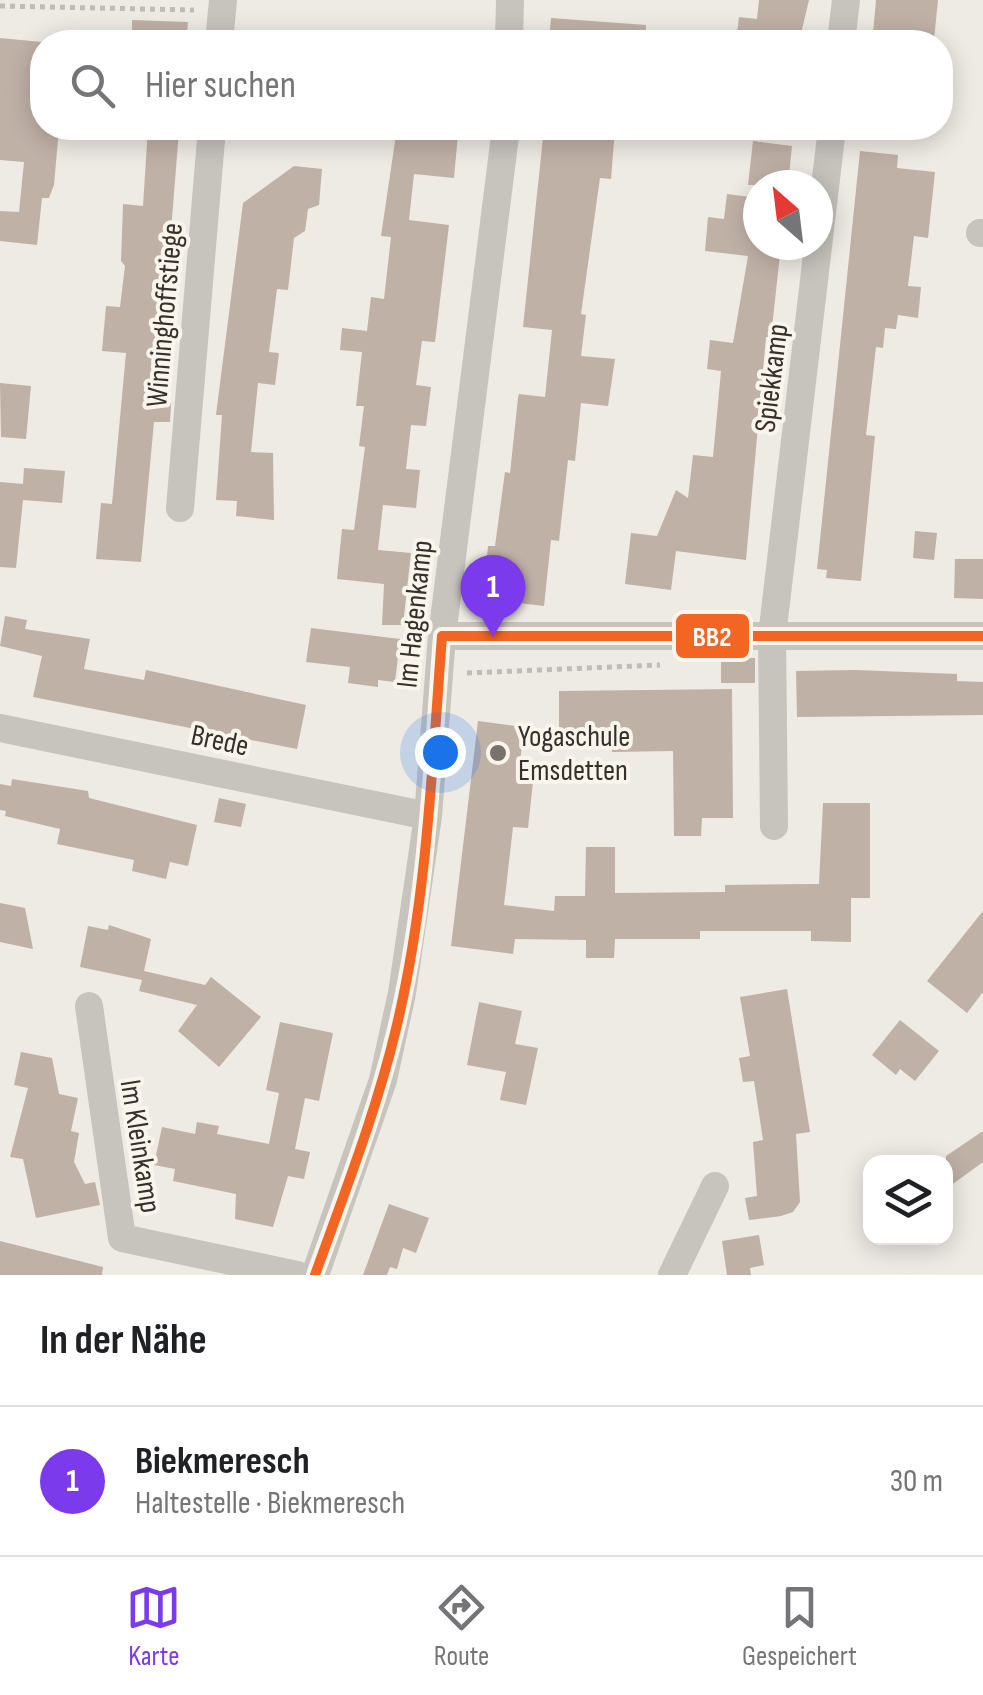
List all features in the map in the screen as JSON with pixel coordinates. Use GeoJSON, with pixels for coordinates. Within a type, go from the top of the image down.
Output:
{"type":"FeatureCollection","features":[{"type":"Feature","properties":{"kind":"street"},"geometry":{"type":"LineString","coordinates":[[509,30],[510,0]]}},
{"type":"Feature","properties":{"kind":"street"},"geometry":{"type":"LineString","coordinates":[[842,30],[846,0]]}},
{"type":"Feature","properties":{"kind":"street"},"geometry":{"type":"LineString","coordinates":[[220,30],[222,5]]}},
{"type":"Feature","properties":{"kind":"street","name":"Winninghoffstiege"},"geometry":{"type":"LineString","coordinates":[[180,508],[211,140]]}},
{"type":"Feature","properties":{"kind":"street","name":"Im Hagenkamp"},"geometry":{"type":"LineString","coordinates":[[316,1275],[383,1080],[402,994],[428,816],[442,636],[504,140]]}},
{"type":"Feature","properties":{"kind":"street","name":"Spiekkamp"},"geometry":{"type":"LineString","coordinates":[[774,826],[772,636],[831,140]]}},
{"type":"Feature","properties":{"kind":"street"},"geometry":{"type":"LineString","coordinates":[[442,636],[983,636]]}},
{"type":"Feature","properties":{"kind":"street","name":"Brede"},"geometry":{"type":"LineString","coordinates":[[0,728],[428,816]]}},
{"type":"Feature","properties":{"kind":"street","name":"Im Kleinkamp"},"geometry":{"type":"LineString","coordinates":[[89,1006],[122,1238],[297,1275]]}},
{"type":"Feature","properties":{"kind":"street"},"geometry":{"type":"LineString","coordinates":[[672,1275],[715,1186]]}},
{"type":"Feature","properties":{"kind":"path"},"geometry":{"type":"LineString","coordinates":[[0,6],[222,5]]}},
{"type":"Feature","properties":{"kind":"building"},"geometry":{"type":"Polygon","coordinates":[[[759,0],[809,0],[802,30],[737,30],[739,17],[757,19],[759,0]]]}},
{"type":"Feature","properties":{"kind":"building"},"geometry":{"type":"Polygon","coordinates":[[[876,0],[938,0],[935,30],[873,30],[876,0]]]}},
{"type":"Feature","properties":{"kind":"building"},"geometry":{"type":"Polygon","coordinates":[[[551,18],[646,25],[646,30],[550,30],[551,18]]]}},
{"type":"Feature","properties":{"kind":"building"},"geometry":{"type":"Polygon","coordinates":[[[132,20],[188,22],[187,30],[132,30],[132,20]]]}},
{"type":"Feature","properties":{"kind":"building"},"geometry":{"type":"Polygon","coordinates":[[[0,38],[30,41],[30,140],[58,140],[54,185],[49,198],[42,198],[37,245],[0,241],[0,211],[19,212],[24,162],[0,160],[0,38]]]}},
{"type":"Feature","properties":{"kind":"building"},"geometry":{"type":"Polygon","coordinates":[[[147,140],[178,140],[161,355],[155,355],[151,401],[171,403],[170,422],[154,422],[141,562],[96,559],[101,503],[112,504],[126,353],[102,351],[106,306],[120,307],[125,266],[121,261],[123,204],[143,206],[147,140]]]}},
{"type":"Feature","properties":{"kind":"building"},"geometry":{"type":"Polygon","coordinates":[[[395,140],[457,140],[454,178],[414,174],[409,220],[449,225],[435,342],[422,341],[416,385],[431,387],[426,426],[411,425],[406,469],[420,470],[416,508],[383,505],[378,550],[411,553],[403,625],[382,625],[384,584],[337,579],[342,529],[354,530],[365,447],[359,446],[364,406],[356,406],[362,352],[340,350],[342,328],[367,331],[371,297],[384,299],[391,237],[381,236],[395,140]]]}},
{"type":"Feature","properties":{"kind":"building"},"geometry":{"type":"Polygon","coordinates":[[[543,140],[614,140],[611,179],[600,178],[581,314],[586,315],[581,356],[615,359],[608,406],[581,403],[575,461],[568,460],[559,541],[551,540],[544,606],[483,599],[488,546],[495,546],[505,472],[510,473],[519,394],[545,397],[552,330],[523,327],[543,140]]]}},
{"type":"Feature","properties":{"kind":"building"},"geometry":{"type":"Polygon","coordinates":[[[753,141],[792,146],[790,170],[750,170],[753,141]]]}},
{"type":"Feature","properties":{"kind":"building"},"geometry":{"type":"Polygon","coordinates":[[[860,151],[898,155],[897,168],[935,172],[928,238],[914,236],[908,286],[921,287],[918,318],[898,315],[896,329],[885,328],[883,348],[876,347],[866,435],[875,436],[861,581],[826,578],[827,570],[817,569],[860,151]]]}},
{"type":"Feature","properties":{"kind":"building"},"geometry":{"type":"Polygon","coordinates":[[[294,166],[322,169],[319,205],[308,209],[305,231],[294,238],[288,290],[277,289],[269,352],[279,353],[275,385],[258,383],[251,452],[273,453],[274,520],[236,516],[237,501],[216,500],[222,415],[216,415],[243,203],[294,166]]]}},
{"type":"Feature","properties":{"kind":"building"},"geometry":{"type":"Polygon","coordinates":[[[727,194],[743,196],[743,255],[705,251],[708,217],[724,219],[727,194]]]}},
{"type":"Feature","properties":{"kind":"building"},"geometry":{"type":"Polygon","coordinates":[[[747,260],[779,260],[771,337],[766,337],[746,560],[676,551],[671,590],[625,584],[631,533],[657,536],[676,490],[688,498],[693,455],[713,457],[721,371],[707,369],[710,340],[733,343],[747,260]]]}},
{"type":"Feature","properties":{"kind":"building"},"geometry":{"type":"Polygon","coordinates":[[[0,383],[31,386],[26,439],[1,437],[0,383]]]}},
{"type":"Feature","properties":{"kind":"building"},"geometry":{"type":"Polygon","coordinates":[[[24,468],[65,471],[62,503],[23,500],[16,568],[0,567],[0,482],[23,484],[24,468]]]}},
{"type":"Feature","properties":{"kind":"building"},"geometry":{"type":"Polygon","coordinates":[[[915,531],[937,533],[934,560],[913,558],[915,531]]]}},
{"type":"Feature","properties":{"kind":"building"},"geometry":{"type":"Polygon","coordinates":[[[955,559],[983,559],[983,599],[954,598],[955,559]]]}},
{"type":"Feature","properties":{"kind":"building"},"geometry":{"type":"Polygon","coordinates":[[[5,616],[27,620],[25,629],[90,639],[84,669],[144,680],[146,670],[306,705],[297,749],[33,697],[42,656],[0,646],[5,616]]]}},
{"type":"Feature","properties":{"kind":"building"},"geometry":{"type":"Polygon","coordinates":[[[311,628],[400,639],[395,682],[378,680],[378,687],[348,683],[350,667],[306,662],[311,628]]]}},
{"type":"Feature","properties":{"kind":"building"},"geometry":{"type":"Polygon","coordinates":[[[721,658],[755,658],[755,683],[721,683],[721,658]]]}},
{"type":"Feature","properties":{"kind":"building"},"geometry":{"type":"Polygon","coordinates":[[[796,671],[957,674],[957,681],[983,682],[983,715],[797,717],[796,671]]]}},
{"type":"Feature","properties":{"kind":"building"},"geometry":{"type":"Polygon","coordinates":[[[732,689],[733,818],[702,818],[701,836],[674,836],[673,751],[612,752],[613,737],[559,737],[559,691],[732,689]]]}},
{"type":"Feature","properties":{"kind":"building"},"geometry":{"type":"Polygon","coordinates":[[[478,721],[524,727],[518,780],[533,782],[528,828],[513,827],[504,905],[554,911],[555,896],[585,896],[586,847],[615,847],[615,893],[725,892],[725,885],[819,884],[823,803],[870,803],[870,898],[851,898],[851,942],[811,941],[811,931],[700,931],[700,939],[615,939],[614,958],[586,958],[586,940],[515,939],[513,954],[451,946],[478,721]]]}},
{"type":"Feature","properties":{"kind":"building"},"geometry":{"type":"Polygon","coordinates":[[[12,779],[88,791],[89,798],[197,825],[188,866],[170,862],[166,879],[132,871],[134,860],[57,844],[60,829],[5,816],[6,811],[0,810],[0,784],[11,786],[12,779]]]}},
{"type":"Feature","properties":{"kind":"building"},"geometry":{"type":"Polygon","coordinates":[[[219,798],[246,804],[241,827],[214,822],[219,798]]]}},
{"type":"Feature","properties":{"kind":"building"},"geometry":{"type":"Polygon","coordinates":[[[0,903],[25,908],[33,949],[0,942],[0,903]]]}},
{"type":"Feature","properties":{"kind":"building"},"geometry":{"type":"Polygon","coordinates":[[[983,911],[983,992],[967,1013],[927,981],[983,911]]]}},
{"type":"Feature","properties":{"kind":"building"},"geometry":{"type":"Polygon","coordinates":[[[109,925],[151,939],[144,971],[205,985],[211,977],[261,1017],[219,1067],[178,1031],[197,1005],[139,991],[142,980],[80,967],[88,926],[108,930],[109,925]]]}},
{"type":"Feature","properties":{"kind":"building"},"geometry":{"type":"Polygon","coordinates":[[[787,989],[810,1132],[796,1134],[800,1202],[793,1212],[749,1220],[745,1198],[757,1196],[753,1142],[763,1140],[754,1081],[743,1082],[739,1058],[750,1056],[740,997],[787,989]]]}},
{"type":"Feature","properties":{"kind":"building"},"geometry":{"type":"Polygon","coordinates":[[[479,1002],[522,1011],[515,1044],[538,1048],[526,1105],[500,1100],[506,1072],[467,1065],[479,1002]]]}},
{"type":"Feature","properties":{"kind":"building"},"geometry":{"type":"Polygon","coordinates":[[[900,1020],[939,1051],[915,1081],[900,1069],[896,1075],[872,1055],[900,1020]]]}},
{"type":"Feature","properties":{"kind":"building"},"geometry":{"type":"Polygon","coordinates":[[[280,1022],[333,1033],[319,1101],[305,1098],[295,1149],[310,1152],[304,1179],[288,1176],[273,1227],[235,1219],[236,1194],[173,1181],[175,1169],[154,1165],[162,1127],[195,1134],[197,1122],[219,1126],[217,1134],[269,1144],[279,1093],[266,1090],[280,1022]]]}},
{"type":"Feature","properties":{"kind":"building"},"geometry":{"type":"Polygon","coordinates":[[[21,1052],[52,1058],[59,1094],[78,1098],[71,1131],[79,1133],[74,1162],[85,1184],[95,1182],[100,1205],[36,1218],[23,1159],[10,1157],[28,1088],[14,1085],[21,1052]]]}},
{"type":"Feature","properties":{"kind":"building"},"geometry":{"type":"Polygon","coordinates":[[[983,1131],[983,1162],[953,1184],[953,1155],[947,1155],[983,1131]]]}},
{"type":"Feature","properties":{"kind":"building"},"geometry":{"type":"Polygon","coordinates":[[[389,1204],[429,1218],[416,1253],[403,1248],[397,1269],[390,1267],[387,1275],[363,1275],[389,1204]]]}},
{"type":"Feature","properties":{"kind":"building"},"geometry":{"type":"Polygon","coordinates":[[[759,1235],[764,1265],[750,1268],[751,1275],[727,1275],[722,1241],[759,1235]]]}},
{"type":"Feature","properties":{"kind":"building"},"geometry":{"type":"Polygon","coordinates":[[[0,1241],[103,1267],[102,1275],[0,1275],[0,1241]]]}},
{"type":"Feature","properties":{"kind":"transit line","name":"BB2"},"geometry":{"type":"LineString","coordinates":[[442,636],[983,636]]}},
{"type":"Feature","properties":{"kind":"transit line","name":"BB2"},"geometry":{"type":"LineString","coordinates":[[315,1275],[379,1091],[406,981],[427,834],[442,636]]}},
{"type":"Feature","properties":{"kind":"place","name":"Biekmeresch"},"geometry":{"type":"Point","coordinates":[493,637]}},
{"type":"Feature","properties":{"kind":"place","name":"Yogaschule Emsdetten"},"geometry":{"type":"Point","coordinates":[498,753]}}]}
